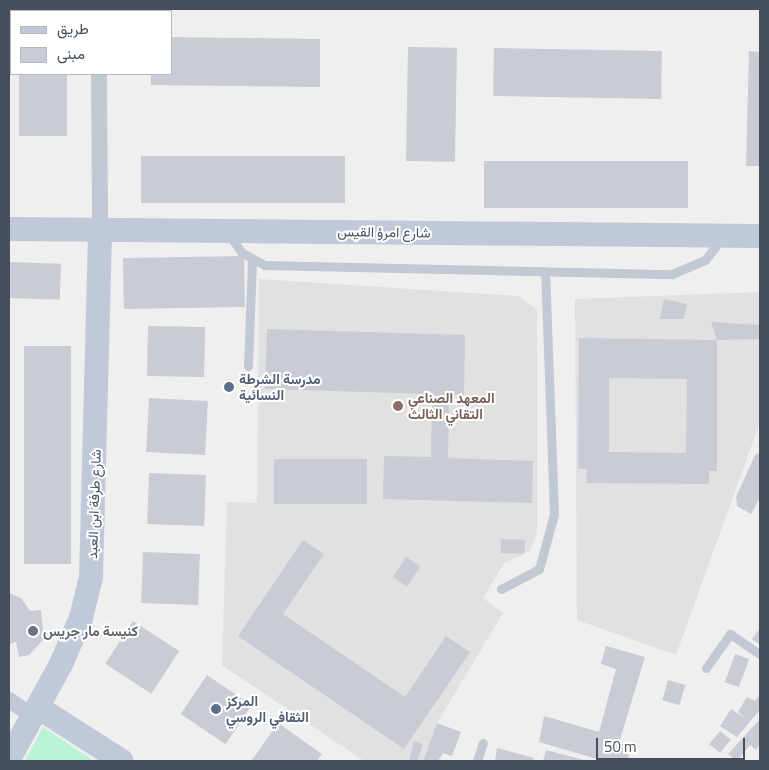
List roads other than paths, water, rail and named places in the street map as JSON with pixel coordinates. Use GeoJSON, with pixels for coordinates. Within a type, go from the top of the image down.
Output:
{"type":"FeatureCollection","features":[{"type":"Feature","properties":{"kind":"street"},"geometry":{"type":"LineString","coordinates":[[99,75],[100,231]]}},
{"type":"Feature","properties":{"kind":"street","name":"شارع امرؤ القيس"},"geometry":{"type":"LineString","coordinates":[[9,229],[760,236]]}},
{"type":"Feature","properties":{"kind":"street","name":"شارع طرفة ابن العبد"},"geometry":{"type":"LineString","coordinates":[[9,759],[36,712],[81,618],[90,577],[100,231]]}},
{"type":"Feature","properties":{"kind":"street"},"geometry":{"type":"LineString","coordinates":[[9,700],[36,712],[122,761]]}},
{"type":"Feature","properties":{"kind":"lane"},"geometry":{"type":"LineString","coordinates":[[227,231],[235,247],[252,260],[265,265],[545,271],[678,272],[704,260],[723,236]]}},
{"type":"Feature","properties":{"kind":"lane"},"geometry":{"type":"LineString","coordinates":[[248,366],[252,260]]}},
{"type":"Feature","properties":{"kind":"lane"},"geometry":{"type":"LineString","coordinates":[[501,589],[539,569],[554,514],[545,271]]}},
{"type":"Feature","properties":{"kind":"lane"},"geometry":{"type":"LineString","coordinates":[[706,668],[730,634],[760,654]]}},
{"type":"Feature","properties":{"kind":"lane"},"geometry":{"type":"LineString","coordinates":[[477,761],[483,743]]}},
{"type":"Feature","properties":{"kind":"place","name":"مدرسة الشرطة النسائية"},"geometry":{"type":"Point","coordinates":[229,387]}},
{"type":"Feature","properties":{"kind":"place","name":"المعهد الصناعي التقاني الثالث"},"geometry":{"type":"Point","coordinates":[398,406]}},
{"type":"Feature","properties":{"kind":"place","name":"كنيسة مار جريس"},"geometry":{"type":"Point","coordinates":[33,631]}},
{"type":"Feature","properties":{"kind":"place","name":"المركز الثقافي الروسي"},"geometry":{"type":"Point","coordinates":[216,709]}}]}
